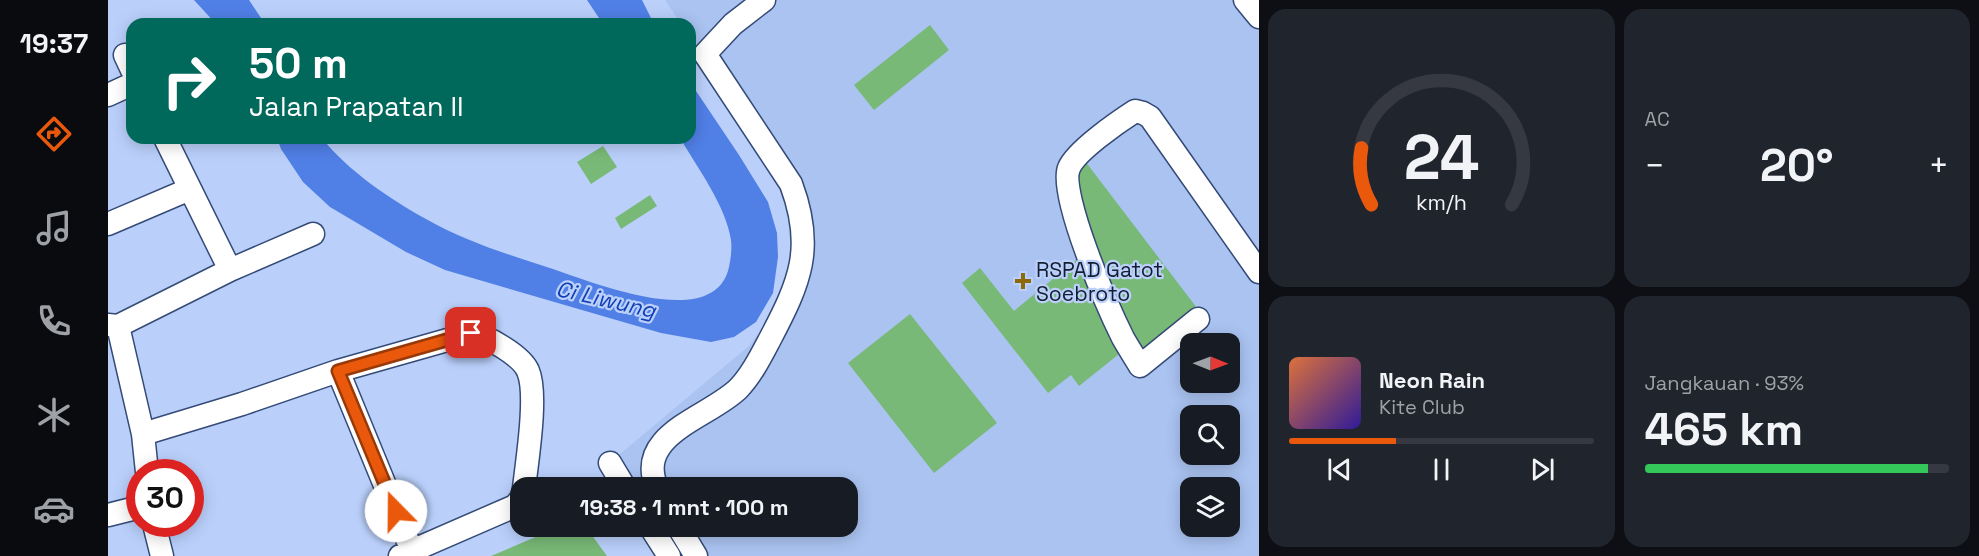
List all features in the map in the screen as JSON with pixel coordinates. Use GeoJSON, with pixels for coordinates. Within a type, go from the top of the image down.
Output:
{"type":"FeatureCollection","features":[{"type":"Feature","properties":{"kind":"street"},"geometry":{"type":"LineString","coordinates":[[652,477],[652,459],[664,440],[738,390],[758,362],[797,284],[802,259],[803,232],[800,207],[791,184],[698,60],[733,24],[764,0]]}},
{"type":"Feature","properties":{"kind":"street"},"geometry":{"type":"LineString","coordinates":[[1245,0],[1259,17]]}},
{"type":"Feature","properties":{"kind":"street"},"geometry":{"type":"LineString","coordinates":[[108,95],[126,87]]}},
{"type":"Feature","properties":{"kind":"street"},"geometry":{"type":"LineString","coordinates":[[1198,319],[1140,366],[1124,339],[1073,216],[1067,185],[1067,170],[1073,158],[1121,120],[1135,111],[1143,113],[1158,127],[1259,271]]}},
{"type":"Feature","properties":{"kind":"street"},"geometry":{"type":"LineString","coordinates":[[168,144],[230,270]]}},
{"type":"Feature","properties":{"kind":"street"},"geometry":{"type":"LineString","coordinates":[[108,224],[190,189]]}},
{"type":"Feature","properties":{"kind":"street"},"geometry":{"type":"LineString","coordinates":[[146,459],[143,434],[123,351],[113,326],[230,270],[313,234]]}},
{"type":"Feature","properties":{"kind":"street"},"geometry":{"type":"LineString","coordinates":[[143,434],[242,404],[338,371],[471,333],[481,335],[524,363],[529,373],[531,427],[525,477]]}},
{"type":"Feature","properties":{"kind":"street"},"geometry":{"type":"LineString","coordinates":[[338,371],[406,554],[510,508]]}},
{"type":"Feature","properties":{"kind":"street"},"geometry":{"type":"LineString","coordinates":[[610,463],[618,477]]}},
{"type":"Feature","properties":{"kind":"street"},"geometry":{"type":"LineString","coordinates":[[108,515],[126,510]]}},
{"type":"Feature","properties":{"kind":"street"},"geometry":{"type":"LineString","coordinates":[[157,537],[162,556]]}},
{"type":"Feature","properties":{"kind":"street"},"geometry":{"type":"LineString","coordinates":[[657,537],[669,556]]}},
{"type":"Feature","properties":{"kind":"street"},"geometry":{"type":"LineString","coordinates":[[685,537],[696,556]]}},
{"type":"Feature","properties":{"kind":"shaded area","name":"RSPAD Gatot Soebroto"},"geometry":{"type":"Polygon","coordinates":[[[665,0],[1257,0],[1259,2],[1259,556],[670,556],[657,537],[858,537],[858,477],[616,477],[607,465],[750,345],[781,303],[793,259],[794,204],[752,129],[696,47],[696,18],[677,18],[665,0]]]}},
{"type":"Feature","properties":{"kind":"green space"},"geometry":{"type":"Polygon","coordinates":[[[930,25],[949,50],[874,110],[854,85],[930,25]]]}},
{"type":"Feature","properties":{"kind":"green space"},"geometry":{"type":"Polygon","coordinates":[[[603,146],[617,167],[591,184],[577,162],[603,146]]]}},
{"type":"Feature","properties":{"kind":"green space"},"geometry":{"type":"Polygon","coordinates":[[[1082,157],[1200,312],[1140,359],[1125,334],[1073,184],[1082,157]]]}},
{"type":"Feature","properties":{"kind":"green space"},"geometry":{"type":"Polygon","coordinates":[[[650,195],[657,206],[621,229],[615,218],[650,195]]]}},
{"type":"Feature","properties":{"kind":"green space"},"geometry":{"type":"Polygon","coordinates":[[[1081,256],[1124,350],[1079,386],[1071,375],[1048,393],[962,283],[980,268],[1014,311],[1081,256]]]}},
{"type":"Feature","properties":{"kind":"green space"},"geometry":{"type":"Polygon","coordinates":[[[910,314],[997,423],[934,473],[848,363],[910,314]]]}},
{"type":"Feature","properties":{"kind":"green space"},"geometry":{"type":"Polygon","coordinates":[[[536,537],[593,537],[607,556],[491,556],[536,537]]]}},
{"type":"Feature","properties":{"kind":"water"},"geometry":{"type":"Polygon","coordinates":[[[194,0],[249,0],[261,18],[210,18],[194,0]]]}},
{"type":"Feature","properties":{"kind":"water"},"geometry":{"type":"Polygon","coordinates":[[[587,0],[642,0],[651,18],[599,18],[587,0]]]}},
{"type":"Feature","properties":{"kind":"water","name":"Ci Liwung"},"geometry":{"type":"Polygon","coordinates":[[[696,91],[768,202],[777,233],[778,257],[773,293],[756,322],[734,337],[711,342],[661,333],[445,270],[406,252],[330,207],[303,182],[279,144],[327,144],[357,173],[398,203],[457,235],[622,291],[650,298],[677,300],[701,297],[719,287],[729,267],[731,243],[728,227],[717,200],[684,144],[696,144],[696,91]]]}},
{"type":"Feature","properties":{"kind":"place","name":"RSPAD Gatot Soebroto"},"geometry":{"type":"Point","coordinates":[1023,281]}},
{"type":"Feature","properties":{"kind":"route"},"geometry":{"type":"LineString","coordinates":[[396,511],[338,371],[471,333]]}}]}
